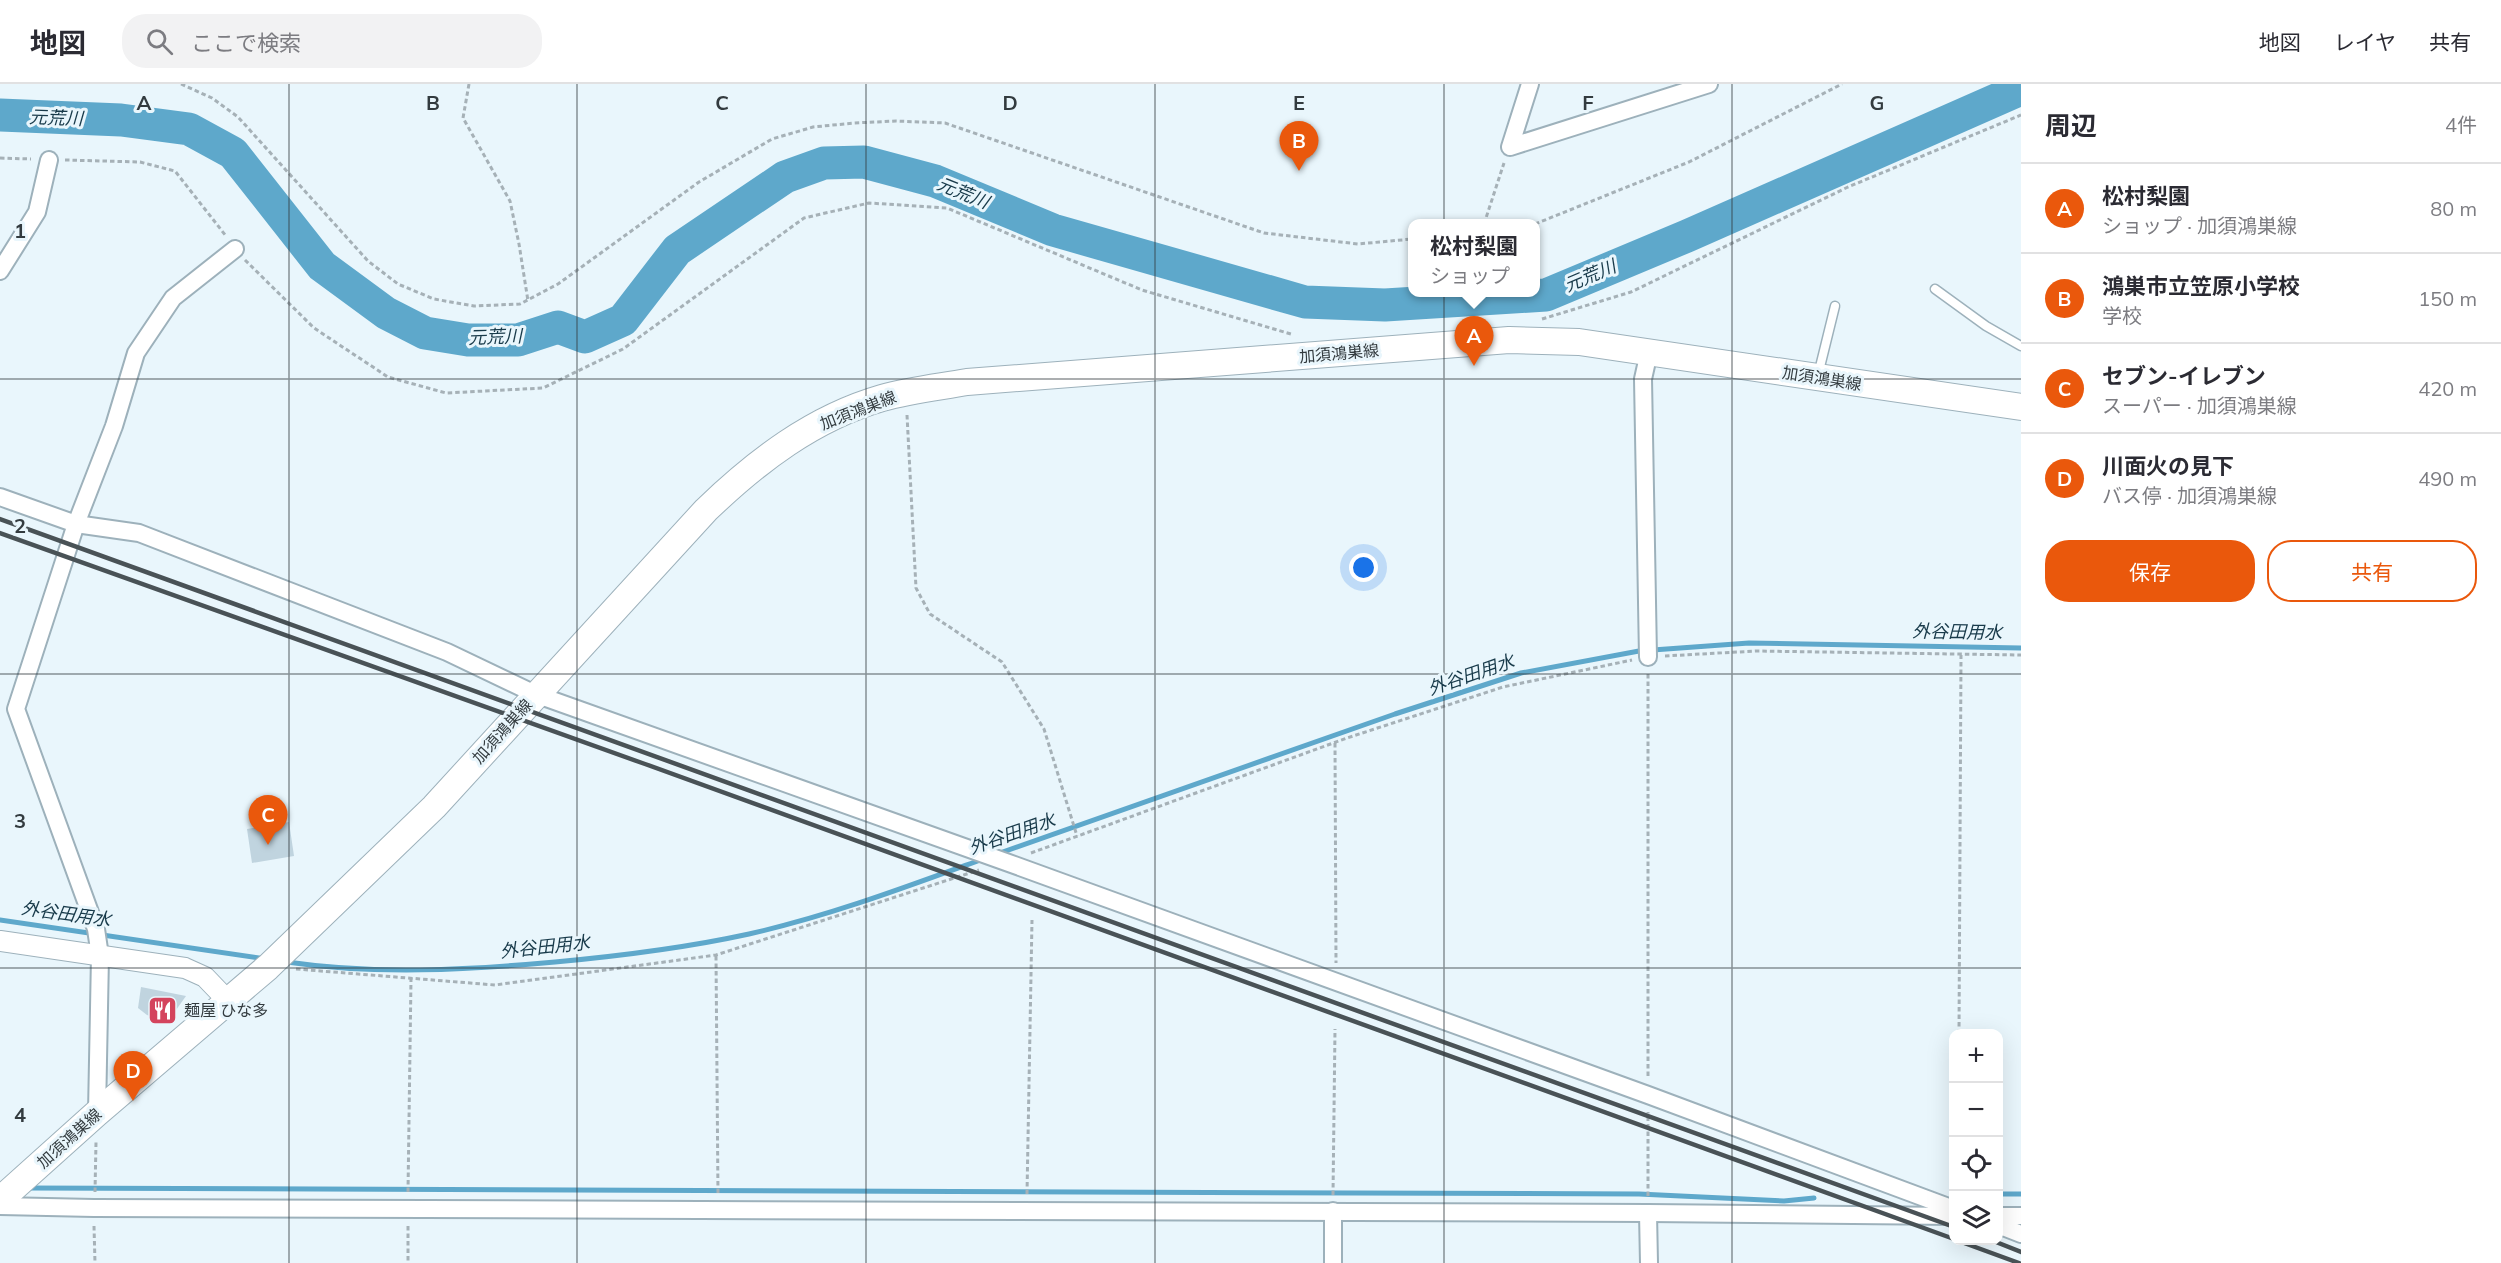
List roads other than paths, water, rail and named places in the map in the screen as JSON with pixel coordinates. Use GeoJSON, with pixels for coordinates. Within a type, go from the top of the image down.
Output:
{"type":"FeatureCollection","features":[{"type":"Feature","properties":{"kind":"main road","name":"加須鴻巣線"},"geometry":{"type":"LineString","coordinates":[[0,1200],[97,1113],[268,967],[434,807],[535,694],[706,510],[758,462],[815,426],[861,405],[903,392],[967,382],[1509,340],[1579,342],[2021,407]]}},
{"type":"Feature","properties":{"kind":"street"},"geometry":{"type":"LineString","coordinates":[[1530,84],[1510,147],[1708,84]]}},
{"type":"Feature","properties":{"kind":"street"},"geometry":{"type":"LineString","coordinates":[[0,271],[37,212],[49,160]]}},
{"type":"Feature","properties":{"kind":"street"},"geometry":{"type":"LineString","coordinates":[[97,1113],[100,956],[96,929],[16,709],[76,524],[114,426],[136,353],[173,298],[235,249]]}},
{"type":"Feature","properties":{"kind":"street"},"geometry":{"type":"LineString","coordinates":[[1648,657],[1643,379],[1649,352]]}},
{"type":"Feature","properties":{"kind":"street"},"geometry":{"type":"LineString","coordinates":[[0,497],[76,524],[139,533],[447,652],[535,694],[1648,1095],[1949,1208]]}},
{"type":"Feature","properties":{"kind":"street"},"geometry":{"type":"LineString","coordinates":[[0,941],[195,971],[205,977],[229,1002]]}},
{"type":"Feature","properties":{"kind":"street"},"geometry":{"type":"LineString","coordinates":[[0,1206],[1648,1212],[1949,1216]]}},
{"type":"Feature","properties":{"kind":"street"},"geometry":{"type":"LineString","coordinates":[[1332,1263],[1333,1211]]}},
{"type":"Feature","properties":{"kind":"street"},"geometry":{"type":"LineString","coordinates":[[1648,1212],[1649,1263]]}},
{"type":"Feature","properties":{"kind":"street"},"geometry":{"type":"LineString","coordinates":[[2003,1216],[2021,1216]]}},
{"type":"Feature","properties":{"kind":"street"},"geometry":{"type":"LineString","coordinates":[[2003,1228],[2021,1234]]}},
{"type":"Feature","properties":{"kind":"lane"},"geometry":{"type":"LineString","coordinates":[[1935,289],[1986,326],[2021,346]]}},
{"type":"Feature","properties":{"kind":"lane"},"geometry":{"type":"LineString","coordinates":[[1818,377],[1835,306]]}},
{"type":"Feature","properties":{"kind":"waterway","name":"元荒川"},"geometry":{"type":"LineString","coordinates":[[1540,295],[1546,295],[1687,236],[2021,89]]}},
{"type":"Feature","properties":{"kind":"waterway","name":"元荒川"},"geometry":{"type":"LineString","coordinates":[[0,115],[121,120],[189,129],[233,153],[322,266],[386,313],[425,333],[468,340],[518,340],[558,327],[585,337],[623,320],[677,250],[785,177],[824,163],[864,162],[935,181],[1053,230],[1305,302],[1385,305],[1514,297]]}},
{"type":"Feature","properties":{"kind":"waterway","name":"外谷田用水"},"geometry":{"type":"LineString","coordinates":[[997,854],[1395,714],[1521,673],[1639,651],[1749,643],[2021,648]]}},
{"type":"Feature","properties":{"kind":"waterway","name":"外谷田用水"},"geometry":{"type":"LineString","coordinates":[[287,962],[354,969],[455,969],[579,960],[677,947],[749,934],[808,919],[983,859]]}},
{"type":"Feature","properties":{"kind":"waterway","name":"外谷田用水"},"geometry":{"type":"LineString","coordinates":[[0,920],[266,959]]}},
{"type":"Feature","properties":{"kind":"waterway"},"geometry":{"type":"LineString","coordinates":[[26,1188],[1639,1194],[1784,1201],[1814,1198]]}},
{"type":"Feature","properties":{"kind":"waterway"},"geometry":{"type":"LineString","coordinates":[[2003,1194],[2021,1194]]}},
{"type":"Feature","properties":{"kind":"railway"},"geometry":{"type":"LineString","coordinates":[[0,519],[1949,1225]]}},
{"type":"Feature","properties":{"kind":"railway"},"geometry":{"type":"LineString","coordinates":[[0,533],[645,764],[1949,1237]]}},
{"type":"Feature","properties":{"kind":"railway"},"geometry":{"type":"LineString","coordinates":[[1970,1245],[2019,1263]]}},
{"type":"Feature","properties":{"kind":"railway"},"geometry":{"type":"LineString","coordinates":[[2003,1245],[2021,1252]]}},
{"type":"Feature","properties":{"kind":"place","name":"鴻巣市立笠原小学校"},"geometry":{"type":"Point","coordinates":[1299,171]}},
{"type":"Feature","properties":{"kind":"place","name":"松村梨園"},"geometry":{"type":"Point","coordinates":[1474,366]}},
{"type":"Feature","properties":{"kind":"place","name":"セブン-イレブン"},"geometry":{"type":"Point","coordinates":[268,845]}},
{"type":"Feature","properties":{"kind":"place","name":"麺屋 ひな多"},"geometry":{"type":"Point","coordinates":[163,1010]}},
{"type":"Feature","properties":{"kind":"place","name":"川面火の見下"},"geometry":{"type":"Point","coordinates":[133,1101]}}]}
